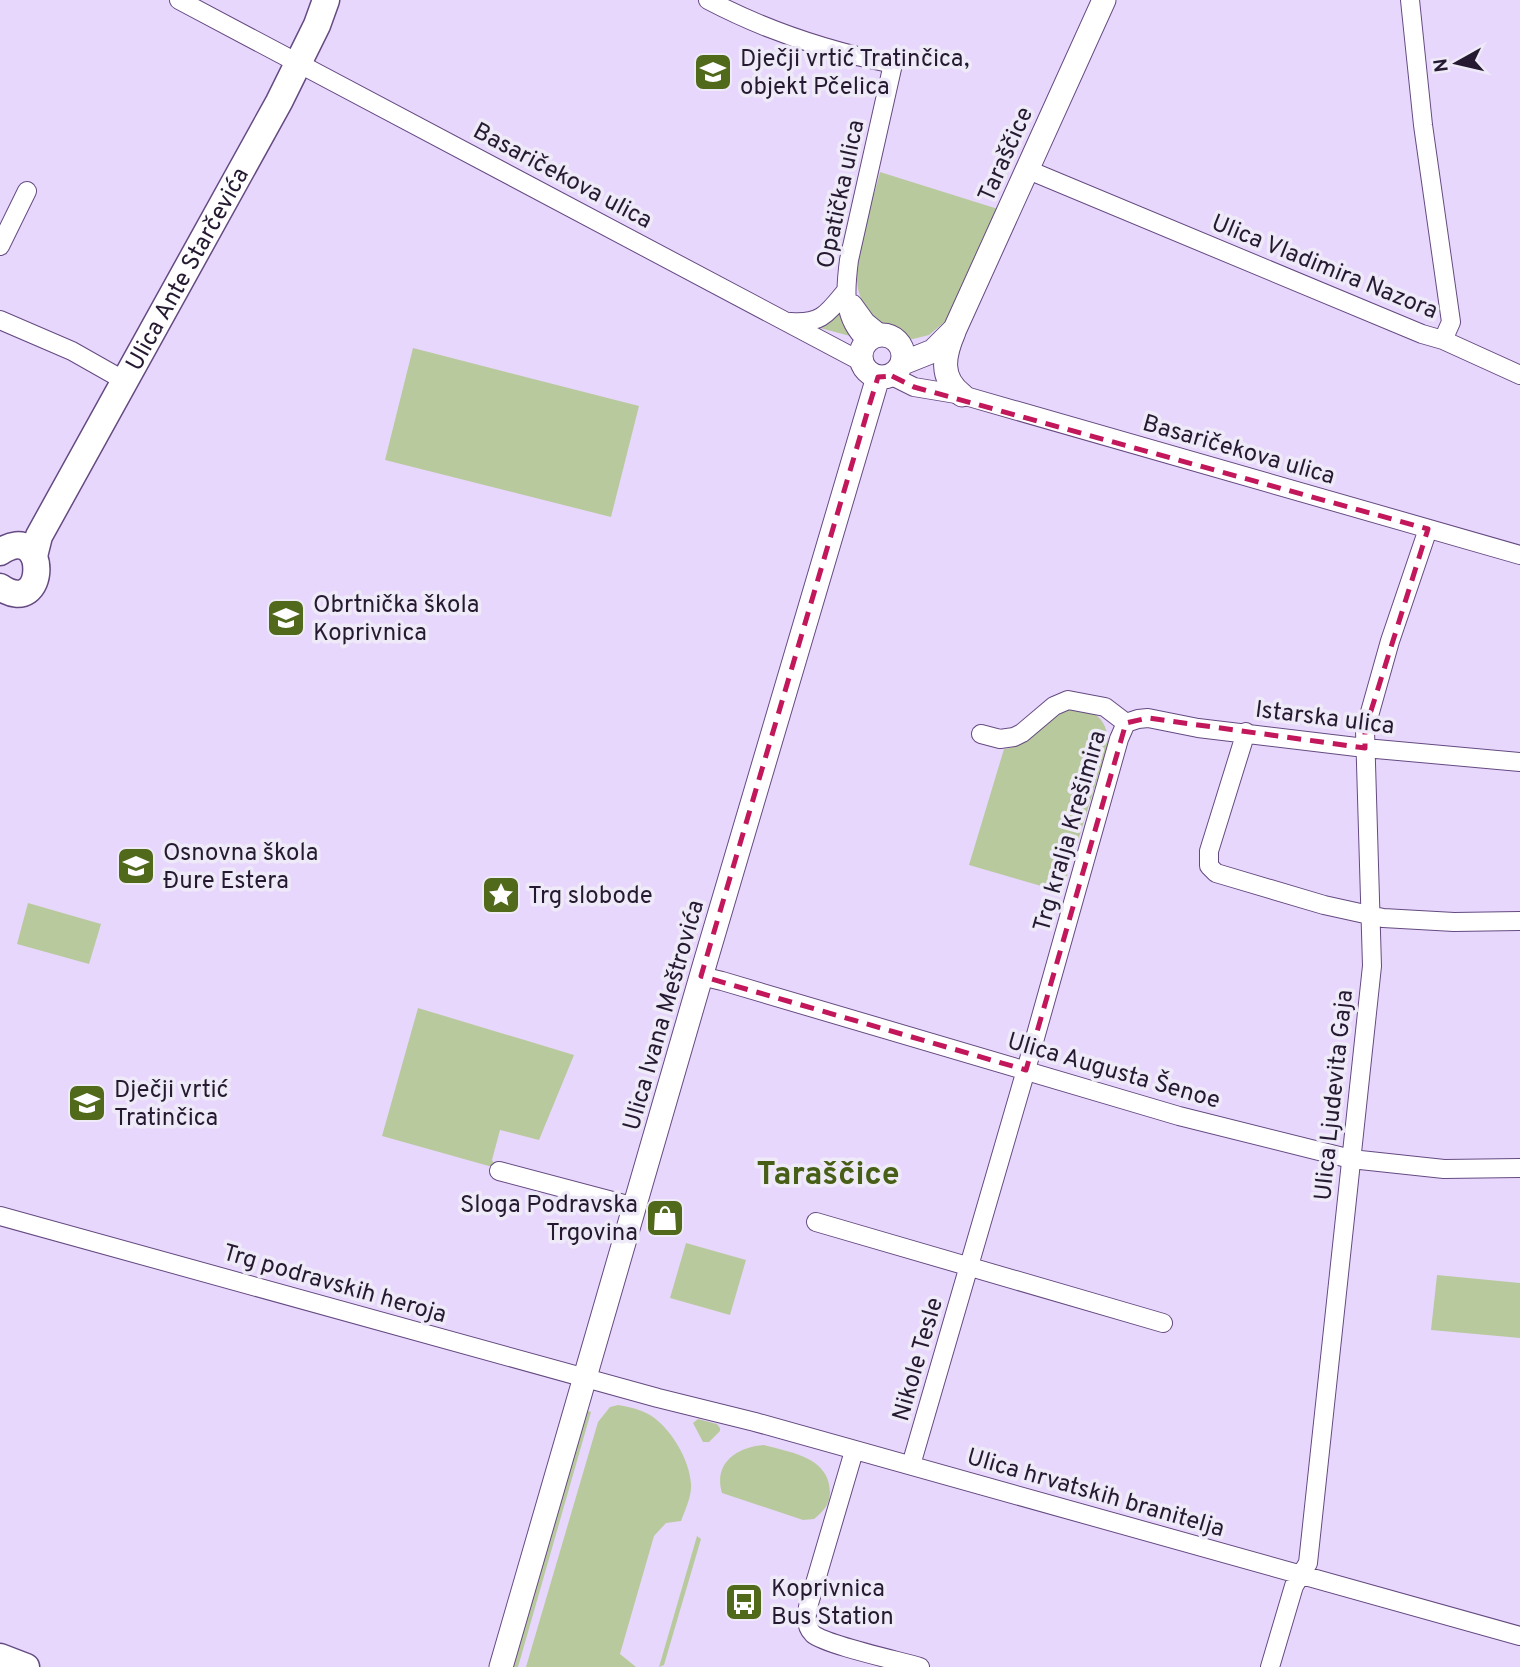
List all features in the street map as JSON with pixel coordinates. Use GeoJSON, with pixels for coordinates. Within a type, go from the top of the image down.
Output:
{"type":"FeatureCollection","features":[{"type":"Feature","properties":{"kind":"main road","name":"Ulica Ante Starčevića"},"geometry":{"type":"LineString","coordinates":[[24,548],[125,381],[298,63],[326,0]]}},
{"type":"Feature","properties":{"kind":"main road"},"geometry":{"type":"LineString","coordinates":[[4,595],[20,593],[33,585],[38,570],[24,548]]}},
{"type":"Feature","properties":{"kind":"main road"},"geometry":{"type":"LineString","coordinates":[[0,1657],[26,1667]]}},
{"type":"Feature","properties":{"kind":"street","name":"Basaričekova ulica"},"geometry":{"type":"LineString","coordinates":[[179,0],[805,332],[881,356],[953,394],[1520,555]]}},
{"type":"Feature","properties":{"kind":"street","name":"Opatička ulica"},"geometry":{"type":"LineString","coordinates":[[708,0],[779,34],[892,64],[849,260],[845,292],[866,322],[881,356]]}},
{"type":"Feature","properties":{"kind":"street","name":"Taraščice"},"geometry":{"type":"LineString","coordinates":[[881,356],[933,351],[955,329],[1104,0]]}},
{"type":"Feature","properties":{"kind":"street","name":"Ulica Vladimira Nazora"},"geometry":{"type":"LineString","coordinates":[[1026,169],[1397,324],[1443,340],[1451,322],[1423,125],[1410,0]]}},
{"type":"Feature","properties":{"kind":"street"},"geometry":{"type":"LineString","coordinates":[[0,246],[27,191]]}},
{"type":"Feature","properties":{"kind":"street"},"geometry":{"type":"LineString","coordinates":[[788,322],[815,322],[825,316],[845,292]]}},
{"type":"Feature","properties":{"kind":"street"},"geometry":{"type":"LineString","coordinates":[[0,320],[72,351],[125,381]]}},
{"type":"Feature","properties":{"kind":"street"},"geometry":{"type":"LineString","coordinates":[[953,394],[945,352],[955,329]]}},
{"type":"Feature","properties":{"kind":"street"},"geometry":{"type":"LineString","coordinates":[[1443,340],[1520,375]]}},
{"type":"Feature","properties":{"kind":"street","name":"Ulica Ivana Meštrovića"},"geometry":{"type":"LineString","coordinates":[[501,1667],[881,356]]}},
{"type":"Feature","properties":{"kind":"street","name":"Ulica Ljudevita Gaja"},"geometry":{"type":"LineString","coordinates":[[1270,1667],[1294,1586],[1308,1563],[1371,966],[1364,730],[1390,641],[1428,529]]}},
{"type":"Feature","properties":{"kind":"street","name":"Trg kralja Krešimira"},"geometry":{"type":"LineString","coordinates":[[982,734],[1000,740],[1014,737],[1023,733],[1054,706],[1068,700],[1105,707],[1126,723],[1119,739],[1026,1070]]}},
{"type":"Feature","properties":{"kind":"street","name":"Istarska ulica"},"geometry":{"type":"LineString","coordinates":[[1126,723],[1148,718],[1198,728],[1365,748],[1520,762]]}},
{"type":"Feature","properties":{"kind":"street"},"geometry":{"type":"LineString","coordinates":[[1246,732],[1209,851],[1209,866],[1223,876],[1383,918],[1454,922],[1520,921]]}},
{"type":"Feature","properties":{"kind":"street","name":"Ulica Augusta Šenoe"},"geometry":{"type":"LineString","coordinates":[[701,976],[1179,1116],[1351,1159],[1444,1169],[1520,1168]]}},
{"type":"Feature","properties":{"kind":"street","name":"Nikole Tesle"},"geometry":{"type":"LineString","coordinates":[[911,1465],[1026,1070]]}},
{"type":"Feature","properties":{"kind":"street"},"geometry":{"type":"LineString","coordinates":[[499,1171],[635,1207]]}},
{"type":"Feature","properties":{"kind":"street","name":"Trg podravskih heroja"},"geometry":{"type":"LineString","coordinates":[[0,1216],[657,1398]]}},
{"type":"Feature","properties":{"kind":"street"},"geometry":{"type":"LineString","coordinates":[[816,1222],[1163,1322]]}},
{"type":"Feature","properties":{"kind":"street","name":"Ulica hrvatskih branitelja"},"geometry":{"type":"LineString","coordinates":[[657,1398],[911,1465],[1520,1636]]}},
{"type":"Feature","properties":{"kind":"street"},"geometry":{"type":"LineString","coordinates":[[854,1451],[808,1607],[808,1627],[814,1635],[838,1644],[920,1667]]}},
{"type":"Feature","properties":{"kind":"highlighted area"},"geometry":{"type":"Polygon","coordinates":[[[892,376],[914,387],[1428,529],[1365,730],[1365,748],[1148,718],[1126,723],[1026,1070],[701,976],[878,377],[892,376]]]}},
{"type":"Feature","properties":{"kind":"green space"},"geometry":{"type":"Polygon","coordinates":[[[880,172],[998,209],[948,319],[929,335],[909,340],[896,329],[879,327],[864,305],[858,289],[860,246],[880,172]]]}},
{"type":"Feature","properties":{"kind":"green space"},"geometry":{"type":"Polygon","coordinates":[[[839,311],[850,336],[820,328],[839,311]]]}},
{"type":"Feature","properties":{"kind":"green space"},"geometry":{"type":"Polygon","coordinates":[[[413,348],[639,406],[611,517],[385,460],[413,348]]]}},
{"type":"Feature","properties":{"kind":"green space"},"geometry":{"type":"Polygon","coordinates":[[[1072,708],[1088,711],[1098,717],[1105,726],[1109,741],[1062,892],[969,865],[1004,749],[1023,742],[1054,717],[1072,708]]]}},
{"type":"Feature","properties":{"kind":"green space"},"geometry":{"type":"Polygon","coordinates":[[[28,903],[101,924],[89,964],[17,944],[28,903]]]}},
{"type":"Feature","properties":{"kind":"green space"},"geometry":{"type":"Polygon","coordinates":[[[418,1008],[574,1055],[539,1140],[500,1130],[492,1160],[496,1168],[382,1136],[418,1008]]]}},
{"type":"Feature","properties":{"kind":"green space"},"geometry":{"type":"Polygon","coordinates":[[[686,1243],[746,1260],[730,1315],[670,1298],[686,1243]]]}},
{"type":"Feature","properties":{"kind":"green space"},"geometry":{"type":"Polygon","coordinates":[[[1437,1275],[1520,1283],[1520,1338],[1431,1330],[1437,1275]]]}},
{"type":"Feature","properties":{"kind":"green space"},"geometry":{"type":"Polygon","coordinates":[[[618,1405],[646,1413],[665,1427],[683,1455],[691,1484],[681,1521],[666,1523],[654,1536],[620,1654],[636,1667],[526,1667],[598,1422],[610,1407],[618,1405]]]}},
{"type":"Feature","properties":{"kind":"green space"},"geometry":{"type":"Polygon","coordinates":[[[585,1410],[591,1412],[518,1667],[511,1667],[585,1410]]]}},
{"type":"Feature","properties":{"kind":"green space"},"geometry":{"type":"Polygon","coordinates":[[[698,1419],[717,1424],[720,1428],[709,1442],[703,1442],[693,1423],[698,1419]]]}},
{"type":"Feature","properties":{"kind":"green space"},"geometry":{"type":"Polygon","coordinates":[[[764,1445],[806,1458],[823,1471],[828,1480],[830,1496],[825,1507],[814,1519],[803,1520],[722,1493],[721,1473],[730,1458],[745,1449],[764,1445]]]}},
{"type":"Feature","properties":{"kind":"green space"},"geometry":{"type":"Polygon","coordinates":[[[697,1536],[701,1539],[664,1665],[659,1667],[697,1536]]]}},
{"type":"Feature","properties":{"kind":"place","name":"Dječji vrtić Tratinčica, objekt Pčelica"},"geometry":{"type":"Point","coordinates":[713,72]}},
{"type":"Feature","properties":{"kind":"place","name":"Obrtnička škola Koprivnica"},"geometry":{"type":"Point","coordinates":[286,618]}},
{"type":"Feature","properties":{"kind":"place","name":"Osnovna škola Đure Estera"},"geometry":{"type":"Point","coordinates":[136,866]}},
{"type":"Feature","properties":{"kind":"place","name":"Trg slobode"},"geometry":{"type":"Point","coordinates":[501,895]}},
{"type":"Feature","properties":{"kind":"place","name":"Dječji vrtić Tratinčica"},"geometry":{"type":"Point","coordinates":[87,1103]}},
{"type":"Feature","properties":{"kind":"place","name":"Sloga Podravska Trgovina"},"geometry":{"type":"Point","coordinates":[665,1218]}},
{"type":"Feature","properties":{"kind":"place","name":"Koprivnica Bus Station"},"geometry":{"type":"Point","coordinates":[744,1602]}},
{"type":"Feature","properties":{"kind":"district","name":"Taraščice"},"geometry":{"type":"Point","coordinates":[828,1173]}}]}
